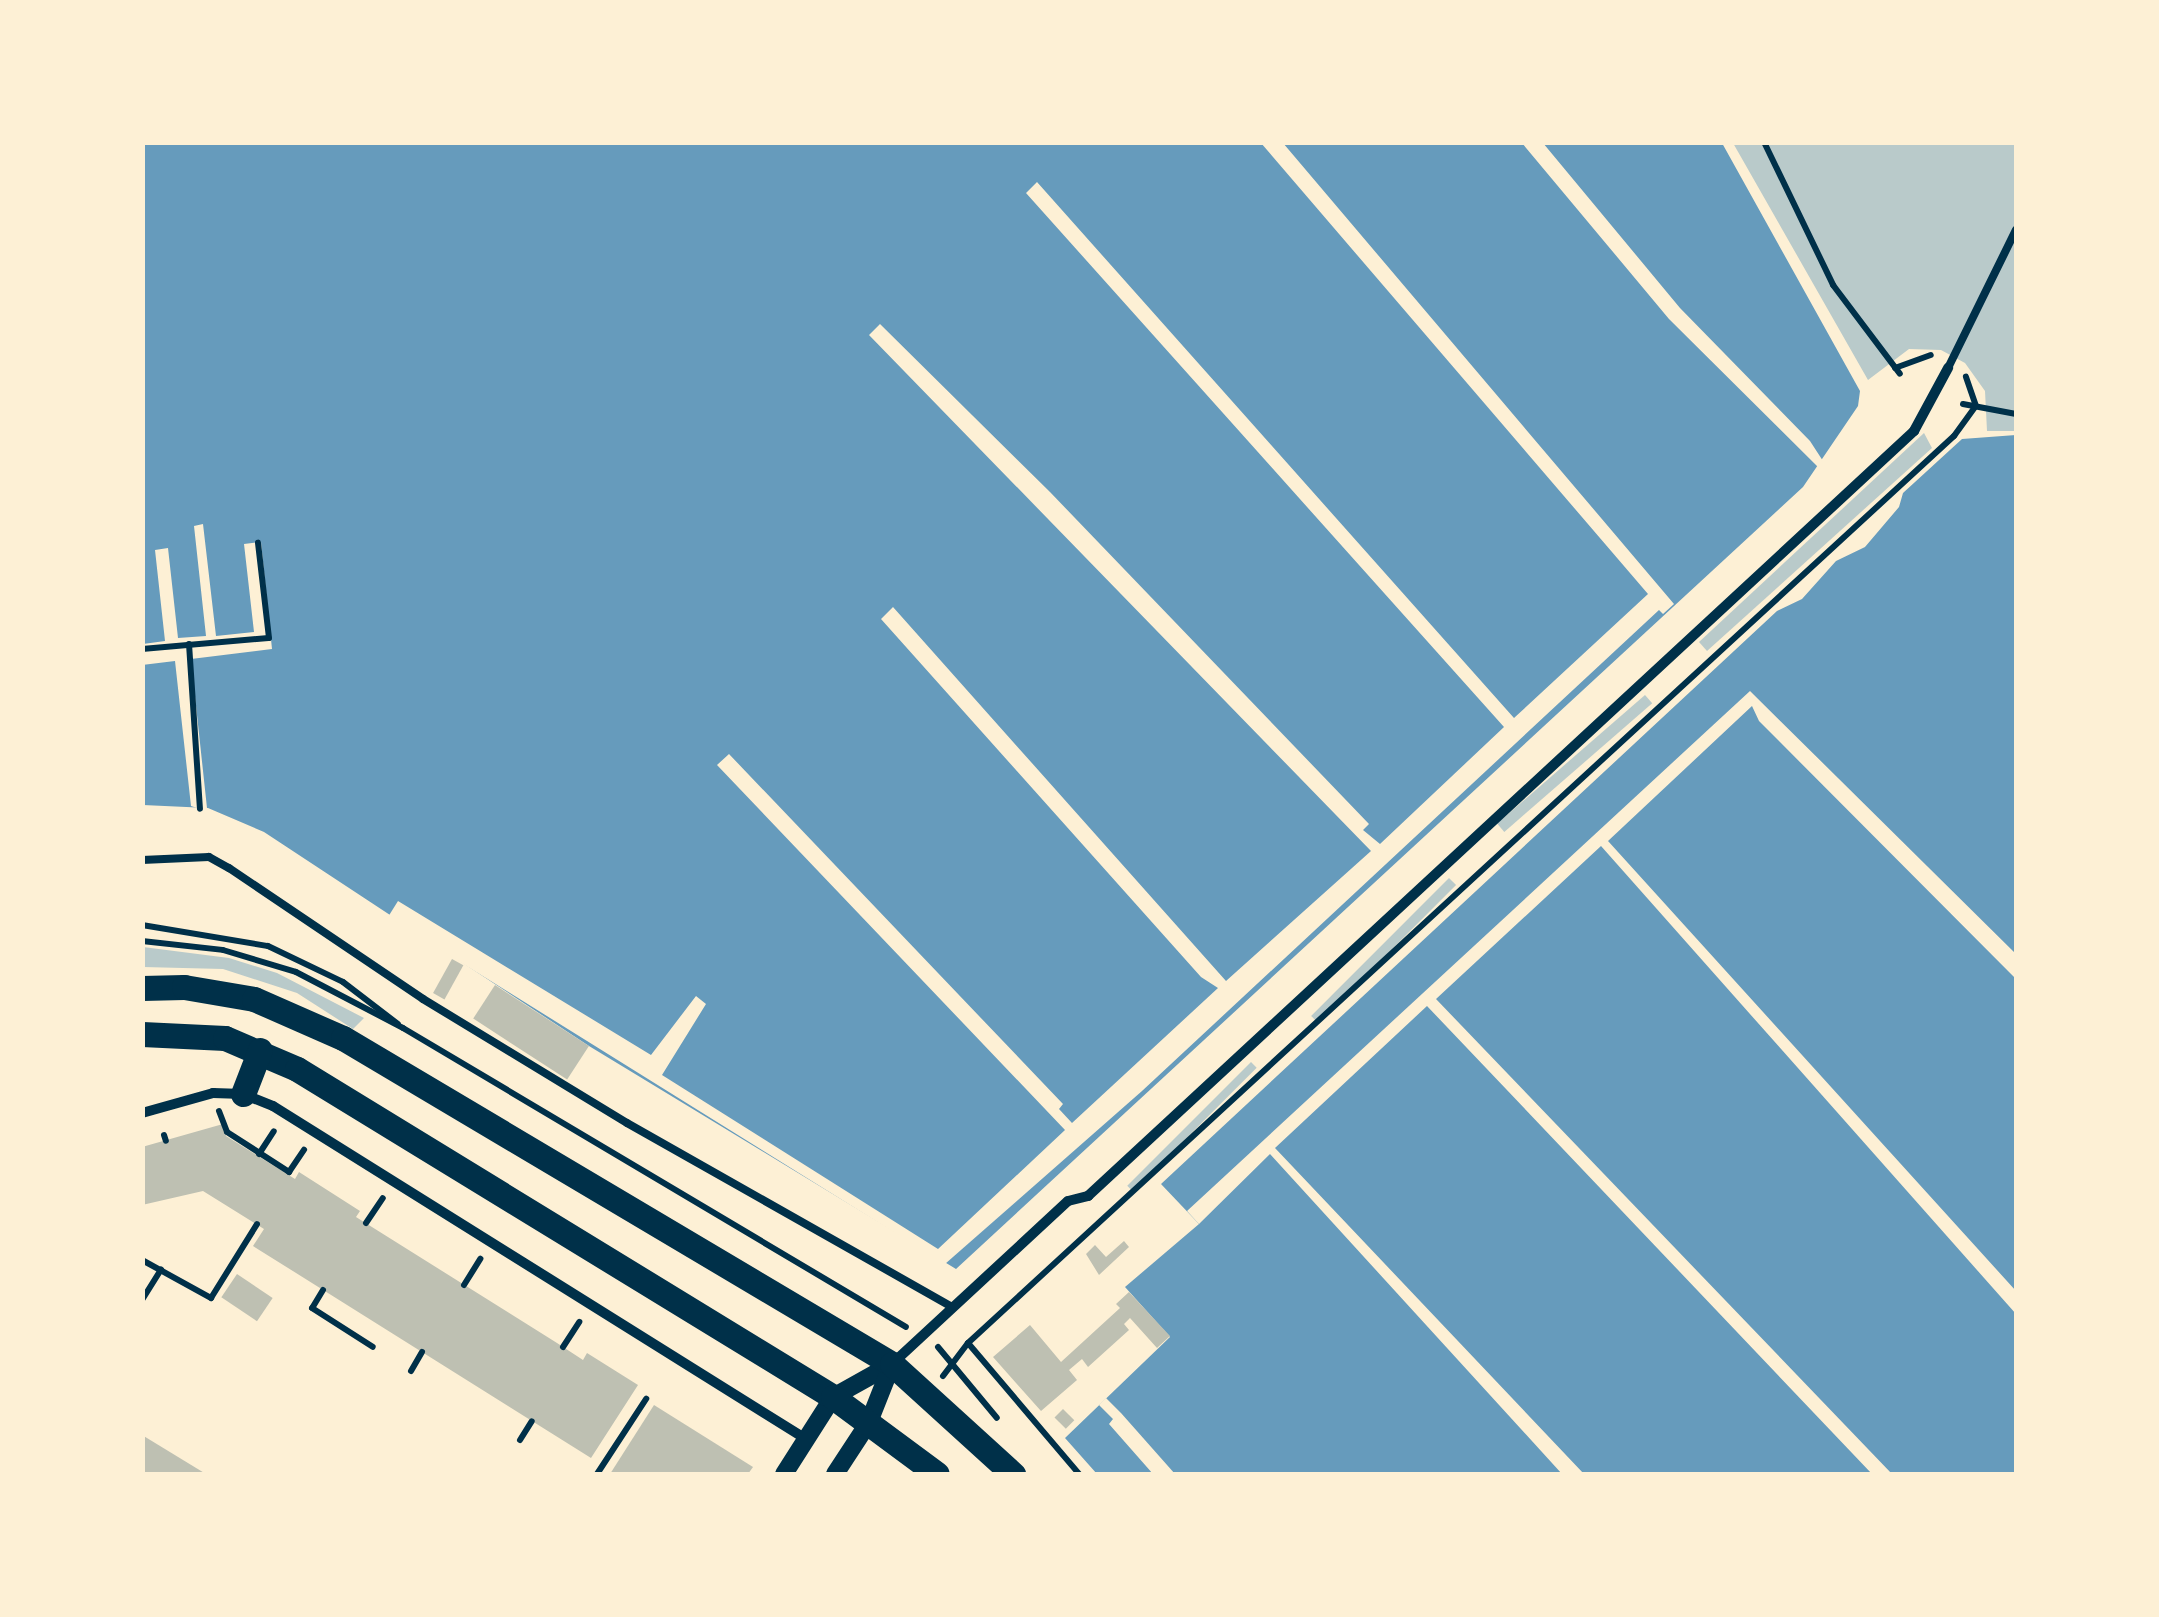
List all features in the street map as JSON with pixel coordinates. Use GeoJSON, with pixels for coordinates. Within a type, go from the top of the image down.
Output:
{"type":"FeatureCollection","features":[{"type":"Feature","properties":{"kind":"main road"},"geometry":{"type":"LineString","coordinates":[[142,988],[184,987],[289,1010],[892,1364],[1013,1474]]}},
{"type":"Feature","properties":{"kind":"main road"},"geometry":{"type":"LineString","coordinates":[[142,1034],[200,1033],[260,1050],[469,1170],[833,1397],[937,1474]]}},
{"type":"Feature","properties":{"kind":"main road"},"geometry":{"type":"LineString","coordinates":[[243,1094],[260,1050]]}},
{"type":"Feature","properties":{"kind":"street"},"geometry":{"type":"LineString","coordinates":[[784,1474],[833,1397],[892,1364],[1068,1200],[1088,1196],[1900,444],[1948,368]]}},
{"type":"Feature","properties":{"kind":"street"},"geometry":{"type":"LineString","coordinates":[[142,1112],[213,1093],[243,1094],[322,1135],[806,1438]]}},
{"type":"Feature","properties":{"kind":"street"},"geometry":{"type":"LineString","coordinates":[[835,1474],[869,1422],[892,1364]]}},
{"type":"Feature","properties":{"kind":"lane"},"geometry":{"type":"LineString","coordinates":[[1948,368],[2016,230]]}},
{"type":"Feature","properties":{"kind":"lane"},"geometry":{"type":"LineString","coordinates":[[142,860],[209,857],[229,868],[423,998],[627,1124],[952,1306]]}},
{"type":"Feature","properties":{"kind":"path"},"geometry":{"type":"LineString","coordinates":[[1764,142],[1833,285],[1900,374]]}},
{"type":"Feature","properties":{"kind":"path"},"geometry":{"type":"LineString","coordinates":[[1962,404],[2016,414]]}},
{"type":"Feature","properties":{"kind":"path"},"geometry":{"type":"LineString","coordinates":[[142,940],[265,961],[403,1028],[921,1336],[952,1361],[1946,443],[1940,431]]}},
{"type":"Feature","properties":{"kind":"path"},"geometry":{"type":"LineString","coordinates":[[142,649],[269,638],[258,542]]}},
{"type":"Feature","properties":{"kind":"path"},"geometry":{"type":"LineString","coordinates":[[189,644],[200,809]]}},
{"type":"Feature","properties":{"kind":"path"},"geometry":{"type":"LineString","coordinates":[[142,925],[268,946],[344,982],[403,1028]]}},
{"type":"Feature","properties":{"kind":"path"},"geometry":{"type":"LineString","coordinates":[[221,1117],[226,1132],[288,1173],[305,1149]]}},
{"type":"Feature","properties":{"kind":"path"},"geometry":{"type":"LineString","coordinates":[[258,1154],[275,1130]]}},
{"type":"Feature","properties":{"kind":"path"},"geometry":{"type":"LineString","coordinates":[[366,1224],[383,1198]]}},
{"type":"Feature","properties":{"kind":"path"},"geometry":{"type":"LineString","coordinates":[[142,1260],[211,1298],[257,1224]]}},
{"type":"Feature","properties":{"kind":"path"},"geometry":{"type":"LineString","coordinates":[[464,1285],[480,1259]]}},
{"type":"Feature","properties":{"kind":"path"},"geometry":{"type":"LineString","coordinates":[[142,1300],[162,1270]]}},
{"type":"Feature","properties":{"kind":"path"},"geometry":{"type":"LineString","coordinates":[[323,1290],[312,1308],[373,1347]]}},
{"type":"Feature","properties":{"kind":"path"},"geometry":{"type":"LineString","coordinates":[[563,1347],[579,1322]]}},
{"type":"Feature","properties":{"kind":"path"},"geometry":{"type":"LineString","coordinates":[[968,1343],[1079,1474]]}},
{"type":"Feature","properties":{"kind":"path"},"geometry":{"type":"LineString","coordinates":[[411,1371],[422,1352]]}},
{"type":"Feature","properties":{"kind":"path"},"geometry":{"type":"LineString","coordinates":[[597,1474],[646,1399]]}},
{"type":"Feature","properties":{"kind":"path"},"geometry":{"type":"LineString","coordinates":[[520,1440],[532,1421]]}},
{"type":"Feature","properties":{"kind":"shaded area"},"geometry":{"type":"Polygon","coordinates":[[[1733,143],[2016,143],[2016,431],[1987,431],[1985,391],[1965,363],[1941,350],[1909,349],[1868,380],[1733,143]]]}},
{"type":"Feature","properties":{"kind":"shaded area"},"geometry":{"type":"Polygon","coordinates":[[[1924,433],[1932,448],[1707,651],[1699,642],[1924,433]]]}},
{"type":"Feature","properties":{"kind":"shaded area"},"geometry":{"type":"Polygon","coordinates":[[[1645,695],[1652,703],[1504,832],[1497,824],[1645,695]]]}},
{"type":"Feature","properties":{"kind":"shaded area"},"geometry":{"type":"Polygon","coordinates":[[[1449,878],[1456,885],[1318,1023],[1311,1016],[1449,878]]]}},
{"type":"Feature","properties":{"kind":"shaded area"},"geometry":{"type":"Polygon","coordinates":[[[143,947],[229,958],[277,973],[364,1018],[353,1029],[297,993],[223,969],[143,967],[143,947]]]}},
{"type":"Feature","properties":{"kind":"shaded area"},"geometry":{"type":"Polygon","coordinates":[[[1251,1062],[1257,1068],[1133,1191],[1127,1186],[1251,1062]]]}},
{"type":"Feature","properties":{"kind":"water"},"geometry":{"type":"Polygon","coordinates":[[[142,143],[1722,143],[1860,391],[1858,406],[1803,487],[956,1269],[589,1046],[264,832],[208,808],[143,805],[142,143]]]}},
{"type":"Feature","properties":{"kind":"water"},"geometry":{"type":"Polygon","coordinates":[[[2016,435],[2016,1474],[1097,1474],[1065,1438],[1170,1337],[1125,1287],[1199,1224],[1161,1184],[1777,611],[1802,599],[1836,561],[1865,547],[1899,507],[1903,493],[1962,439],[2016,435]]]}},
{"type":"Feature","properties":{"kind":"pier"},"geometry":{"type":"Polygon","coordinates":[[[1261,143],[1283,143],[1674,604],[1663,614],[1659,610],[1142,1091],[945,1264],[388,917],[398,901],[651,1055],[696,996],[706,1004],[662,1075],[938,1249],[1065,1130],[717,765],[729,754],[1063,1104],[1059,1109],[1072,1123],[1218,988],[1201,977],[881,619],[893,607],[1226,981],[1371,851],[869,335],[880,324],[1050,492],[1369,824],[1363,830],[1380,844],[1504,727],[1026,193],[1037,182],[1514,718],[1648,594],[1261,143]]]}},
{"type":"Feature","properties":{"kind":"pier"},"geometry":{"type":"Polygon","coordinates":[[[1522,143],[1543,143],[1680,308],[1810,441],[1823,461],[1820,469],[1669,319],[1522,143]]]}},
{"type":"Feature","properties":{"kind":"pier"},"geometry":{"type":"Polygon","coordinates":[[[203,524],[216,636],[254,632],[244,544],[261,542],[272,649],[191,659],[207,808],[200,809],[191,806],[175,661],[142,665],[143,644],[165,641],[155,550],[168,548],[178,638],[206,636],[194,526],[203,524]]]}},
{"type":"Feature","properties":{"kind":"pier"},"geometry":{"type":"Polygon","coordinates":[[[1750,691],[2016,954],[2016,979],[1759,721],[1752,706],[1608,841],[2016,1291],[2016,1314],[1601,846],[1436,999],[1892,1474],[1872,1474],[1427,1006],[1275,1148],[1584,1474],[1562,1474],[1270,1154],[1199,1224],[1187,1211],[1750,691]]]}},
{"type":"Feature","properties":{"kind":"pier"},"geometry":{"type":"Polygon","coordinates":[[[1106,1398],[1175,1474],[1153,1474],[1109,1424],[1113,1419],[1099,1405],[1106,1398]]]}},
{"type":"Feature","properties":{"kind":"building"},"geometry":{"type":"Polygon","coordinates":[[[452,959],[463,965],[444,999],[433,993],[452,959]]]}},
{"type":"Feature","properties":{"kind":"building"},"geometry":{"type":"Polygon","coordinates":[[[495,985],[589,1046],[567,1080],[473,1019],[495,985]]]}},
{"type":"Feature","properties":{"kind":"building"},"geometry":{"type":"Polygon","coordinates":[[[223,1124],[226,1136],[295,1179],[299,1172],[360,1211],[356,1217],[583,1360],[587,1353],[638,1385],[591,1458],[253,1246],[264,1229],[203,1191],[142,1205],[142,1147],[223,1124]]]}},
{"type":"Feature","properties":{"kind":"building"},"geometry":{"type":"Polygon","coordinates":[[[1124,1241],[1129,1247],[1099,1275],[1086,1254],[1095,1245],[1106,1257],[1124,1241]]]}},
{"type":"Feature","properties":{"kind":"building"},"geometry":{"type":"Polygon","coordinates":[[[237,1274],[273,1298],[257,1321],[221,1297],[237,1274]]]}},
{"type":"Feature","properties":{"kind":"building"},"geometry":{"type":"Polygon","coordinates":[[[1129,1292],[1170,1336],[1157,1348],[1130,1318],[1124,1324],[1129,1330],[1088,1367],[1082,1359],[1069,1370],[1077,1380],[1041,1411],[993,1357],[1030,1325],[1061,1362],[1120,1308],[1116,1304],[1129,1292]]]}},
{"type":"Feature","properties":{"kind":"building"},"geometry":{"type":"Polygon","coordinates":[[[654,1405],[753,1467],[748,1474],[610,1474],[654,1405]]]}},
{"type":"Feature","properties":{"kind":"building"},"geometry":{"type":"Polygon","coordinates":[[[1063,1409],[1074,1420],[1066,1429],[1055,1417],[1063,1409]]]}},
{"type":"Feature","properties":{"kind":"building"},"geometry":{"type":"Polygon","coordinates":[[[142,1435],[206,1474],[142,1474],[142,1435]]]}}]}
